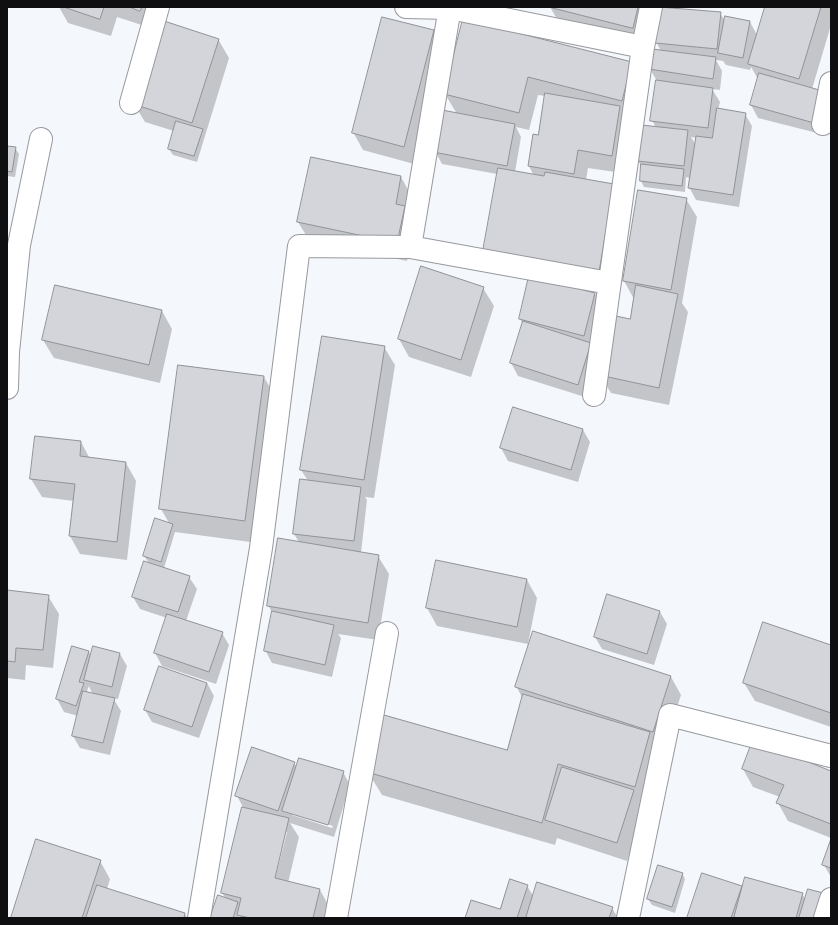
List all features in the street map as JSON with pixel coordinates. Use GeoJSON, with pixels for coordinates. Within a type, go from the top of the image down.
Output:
{"type":"FeatureCollection","features":[{"type":"Feature","properties":{"kind":"street"},"geometry":{"type":"LineString","coordinates":[[131,103],[158,7]]}},
{"type":"Feature","properties":{"kind":"street"},"geometry":{"type":"LineString","coordinates":[[406,7],[450,8],[643,47]]}},
{"type":"Feature","properties":{"kind":"street"},"geometry":{"type":"LineString","coordinates":[[594,395],[643,47],[651,7]]}},
{"type":"Feature","properties":{"kind":"street"},"geometry":{"type":"LineString","coordinates":[[410,247],[450,8]]}},
{"type":"Feature","properties":{"kind":"street"},"geometry":{"type":"LineString","coordinates":[[824,124],[831,83]]}},
{"type":"Feature","properties":{"kind":"street"},"geometry":{"type":"LineString","coordinates":[[7,388],[8,352],[19,245],[41,139]]}},
{"type":"Feature","properties":{"kind":"street"},"geometry":{"type":"LineString","coordinates":[[199,918],[261,548],[300,246],[410,247],[609,283]]}},
{"type":"Feature","properties":{"kind":"street"},"geometry":{"type":"LineString","coordinates":[[336,918],[387,633]]}},
{"type":"Feature","properties":{"kind":"street"},"geometry":{"type":"LineString","coordinates":[[628,918],[670,715],[831,756]]}},
{"type":"Feature","properties":{"kind":"street"},"geometry":{"type":"LineString","coordinates":[[825,918],[831,899]]}},
{"type":"Feature","properties":{"kind":"building"},"geometry":{"type":"Polygon","coordinates":[[[64,7],[104,7],[100,19],[64,7]]]}},
{"type":"Feature","properties":{"kind":"building"},"geometry":{"type":"Polygon","coordinates":[[[130,7],[142,7],[140,11],[130,7]]]}},
{"type":"Feature","properties":{"kind":"building"},"geometry":{"type":"Polygon","coordinates":[[[549,7],[638,7],[633,28],[549,7]]]}},
{"type":"Feature","properties":{"kind":"building"},"geometry":{"type":"Polygon","coordinates":[[[659,7],[721,12],[717,49],[655,43],[659,7]]]}},
{"type":"Feature","properties":{"kind":"building"},"geometry":{"type":"Polygon","coordinates":[[[765,7],[821,7],[799,79],[748,64],[765,7]]]}},
{"type":"Feature","properties":{"kind":"building"},"geometry":{"type":"Polygon","coordinates":[[[725,16],[750,21],[743,58],[718,53],[725,16]]]}},
{"type":"Feature","properties":{"kind":"building"},"geometry":{"type":"Polygon","coordinates":[[[382,17],[434,30],[404,147],[352,133],[382,17]]]}},
{"type":"Feature","properties":{"kind":"building"},"geometry":{"type":"Polygon","coordinates":[[[463,19],[632,62],[622,101],[528,77],[519,113],[444,94],[463,19]]]}},
{"type":"Feature","properties":{"kind":"building"},"geometry":{"type":"Polygon","coordinates":[[[161,20],[219,39],[192,123],[133,104],[161,20]]]}},
{"type":"Feature","properties":{"kind":"building"},"geometry":{"type":"Polygon","coordinates":[[[652,49],[716,57],[713,79],[649,69],[652,49]]]}},
{"type":"Feature","properties":{"kind":"building"},"geometry":{"type":"Polygon","coordinates":[[[759,73],[823,91],[814,123],[750,105],[759,73]]]}},
{"type":"Feature","properties":{"kind":"building"},"geometry":{"type":"Polygon","coordinates":[[[656,80],[713,88],[708,128],[650,121],[656,80]]]}},
{"type":"Feature","properties":{"kind":"building"},"geometry":{"type":"Polygon","coordinates":[[[545,93],[620,106],[612,156],[578,150],[574,174],[528,166],[533,134],[538,135],[545,93]]]}},
{"type":"Feature","properties":{"kind":"building"},"geometry":{"type":"Polygon","coordinates":[[[717,108],[746,113],[733,195],[688,188],[696,136],[712,138],[717,108]]]}},
{"type":"Feature","properties":{"kind":"building"},"geometry":{"type":"Polygon","coordinates":[[[442,110],[515,124],[507,166],[433,152],[442,110]]]}},
{"type":"Feature","properties":{"kind":"building"},"geometry":{"type":"Polygon","coordinates":[[[176,121],[203,129],[194,156],[168,149],[176,121]]]}},
{"type":"Feature","properties":{"kind":"building"},"geometry":{"type":"Polygon","coordinates":[[[641,125],[688,130],[684,166],[637,161],[641,125]]]}},
{"type":"Feature","properties":{"kind":"building"},"geometry":{"type":"Polygon","coordinates":[[[7,146],[16,147],[12,172],[7,171],[7,146]]]}},
{"type":"Feature","properties":{"kind":"building"},"geometry":{"type":"Polygon","coordinates":[[[311,157],[401,176],[396,204],[405,206],[397,243],[297,222],[311,157]]]}},
{"type":"Feature","properties":{"kind":"building"},"geometry":{"type":"Polygon","coordinates":[[[641,164],[684,169],[682,186],[640,181],[641,164]]]}},
{"type":"Feature","properties":{"kind":"building"},"geometry":{"type":"Polygon","coordinates":[[[498,168],[544,176],[545,172],[614,184],[599,272],[483,251],[498,168]]]}},
{"type":"Feature","properties":{"kind":"building"},"geometry":{"type":"Polygon","coordinates":[[[638,190],[687,198],[671,290],[623,281],[638,190]]]}},
{"type":"Feature","properties":{"kind":"building"},"geometry":{"type":"Polygon","coordinates":[[[421,266],[484,287],[461,360],[398,339],[421,266]]]}},
{"type":"Feature","properties":{"kind":"building"},"geometry":{"type":"Polygon","coordinates":[[[529,276],[595,293],[584,336],[519,319],[529,276]]]}},
{"type":"Feature","properties":{"kind":"building"},"geometry":{"type":"Polygon","coordinates":[[[55,285],[162,310],[149,365],[42,340],[55,285]]]}},
{"type":"Feature","properties":{"kind":"building"},"geometry":{"type":"Polygon","coordinates":[[[636,285],[678,294],[659,388],[599,375],[611,315],[630,319],[636,285]]]}},
{"type":"Feature","properties":{"kind":"building"},"geometry":{"type":"Polygon","coordinates":[[[523,321],[591,343],[578,385],[510,363],[523,321]]]}},
{"type":"Feature","properties":{"kind":"building"},"geometry":{"type":"Polygon","coordinates":[[[322,336],[385,346],[364,480],[300,470],[322,336]]]}},
{"type":"Feature","properties":{"kind":"building"},"geometry":{"type":"Polygon","coordinates":[[[178,365],[264,376],[245,521],[159,509],[178,365]]]}},
{"type":"Feature","properties":{"kind":"building"},"geometry":{"type":"Polygon","coordinates":[[[513,407],[583,429],[571,470],[500,448],[513,407]]]}},
{"type":"Feature","properties":{"kind":"building"},"geometry":{"type":"Polygon","coordinates":[[[35,436],[81,441],[80,456],[126,462],[117,542],[69,536],[75,484],[30,479],[35,436]]]}},
{"type":"Feature","properties":{"kind":"building"},"geometry":{"type":"Polygon","coordinates":[[[300,479],[361,487],[354,541],[293,534],[300,479]]]}},
{"type":"Feature","properties":{"kind":"building"},"geometry":{"type":"Polygon","coordinates":[[[155,518],[173,524],[161,562],[143,556],[155,518]]]}},
{"type":"Feature","properties":{"kind":"building"},"geometry":{"type":"Polygon","coordinates":[[[278,538],[379,555],[368,623],[267,606],[278,538]]]}},
{"type":"Feature","properties":{"kind":"building"},"geometry":{"type":"Polygon","coordinates":[[[436,560],[527,579],[517,627],[426,608],[436,560]]]}},
{"type":"Feature","properties":{"kind":"building"},"geometry":{"type":"Polygon","coordinates":[[[144,561],[190,576],[178,612],[132,597],[144,561]]]}},
{"type":"Feature","properties":{"kind":"building"},"geometry":{"type":"Polygon","coordinates":[[[7,590],[49,595],[43,650],[16,648],[15,662],[7,661],[7,590]]]}},
{"type":"Feature","properties":{"kind":"building"},"geometry":{"type":"Polygon","coordinates":[[[607,594],[660,611],[647,654],[594,637],[607,594]]]}},
{"type":"Feature","properties":{"kind":"building"},"geometry":{"type":"Polygon","coordinates":[[[272,611],[334,625],[325,665],[264,651],[272,611]]]}},
{"type":"Feature","properties":{"kind":"building"},"geometry":{"type":"Polygon","coordinates":[[[167,614],[223,632],[209,672],[154,653],[167,614]]]}},
{"type":"Feature","properties":{"kind":"building"},"geometry":{"type":"Polygon","coordinates":[[[763,622],[831,645],[831,713],[743,683],[763,622]]]}},
{"type":"Feature","properties":{"kind":"building"},"geometry":{"type":"Polygon","coordinates":[[[533,631],[671,676],[653,732],[515,687],[533,631]]]}},
{"type":"Feature","properties":{"kind":"building"},"geometry":{"type":"Polygon","coordinates":[[[72,646],[89,651],[79,682],[84,683],[76,706],[56,699],[72,646]]]}},
{"type":"Feature","properties":{"kind":"building"},"geometry":{"type":"Polygon","coordinates":[[[93,646],[120,653],[112,687],[84,680],[93,646]]]}},
{"type":"Feature","properties":{"kind":"building"},"geometry":{"type":"Polygon","coordinates":[[[159,666],[207,683],[192,727],[144,710],[159,666]]]}},
{"type":"Feature","properties":{"kind":"building"},"geometry":{"type":"Polygon","coordinates":[[[83,691],[115,698],[103,743],[72,736],[83,691]]]}},
{"type":"Feature","properties":{"kind":"building"},"geometry":{"type":"Polygon","coordinates":[[[523,694],[650,732],[635,787],[558,764],[542,823],[367,772],[384,715],[507,750],[523,694]]]}},
{"type":"Feature","properties":{"kind":"building"},"geometry":{"type":"Polygon","coordinates":[[[753,740],[831,771],[831,824],[776,803],[784,785],[742,769],[753,740]]]}},
{"type":"Feature","properties":{"kind":"building"},"geometry":{"type":"Polygon","coordinates":[[[252,747],[295,762],[278,811],[235,796],[252,747]]]}},
{"type":"Feature","properties":{"kind":"building"},"geometry":{"type":"Polygon","coordinates":[[[299,758],[344,771],[328,825],[282,811],[299,758]]]}},
{"type":"Feature","properties":{"kind":"building"},"geometry":{"type":"Polygon","coordinates":[[[562,767],[634,790],[617,843],[545,820],[562,767]]]}},
{"type":"Feature","properties":{"kind":"building"},"geometry":{"type":"Polygon","coordinates":[[[242,807],[289,818],[275,878],[320,889],[313,918],[250,918],[237,915],[241,898],[221,893],[242,807]]]}},
{"type":"Feature","properties":{"kind":"building"},"geometry":{"type":"Polygon","coordinates":[[[36,839],[101,860],[82,918],[11,918],[36,839]]]}},
{"type":"Feature","properties":{"kind":"building"},"geometry":{"type":"Polygon","coordinates":[[[831,839],[831,868],[822,865],[831,839]]]}},
{"type":"Feature","properties":{"kind":"building"},"geometry":{"type":"Polygon","coordinates":[[[658,865],[683,873],[672,907],[647,899],[658,865]]]}},
{"type":"Feature","properties":{"kind":"building"},"geometry":{"type":"Polygon","coordinates":[[[702,873],[742,886],[731,918],[687,918],[702,873]]]}},
{"type":"Feature","properties":{"kind":"building"},"geometry":{"type":"Polygon","coordinates":[[[745,877],[803,893],[796,918],[734,918],[745,877]]]}},
{"type":"Feature","properties":{"kind":"building"},"geometry":{"type":"Polygon","coordinates":[[[510,879],[528,885],[517,918],[465,918],[471,900],[500,909],[510,879]]]}},
{"type":"Feature","properties":{"kind":"building"},"geometry":{"type":"Polygon","coordinates":[[[537,882],[613,907],[609,918],[526,918],[537,882]]]}},
{"type":"Feature","properties":{"kind":"building"},"geometry":{"type":"Polygon","coordinates":[[[97,885],[185,913],[184,918],[86,918],[97,885]]]}},
{"type":"Feature","properties":{"kind":"building"},"geometry":{"type":"Polygon","coordinates":[[[808,889],[827,894],[819,918],[799,918],[808,889]]]}},
{"type":"Feature","properties":{"kind":"building"},"geometry":{"type":"Polygon","coordinates":[[[218,895],[238,902],[233,918],[210,918],[218,895]]]}}]}
